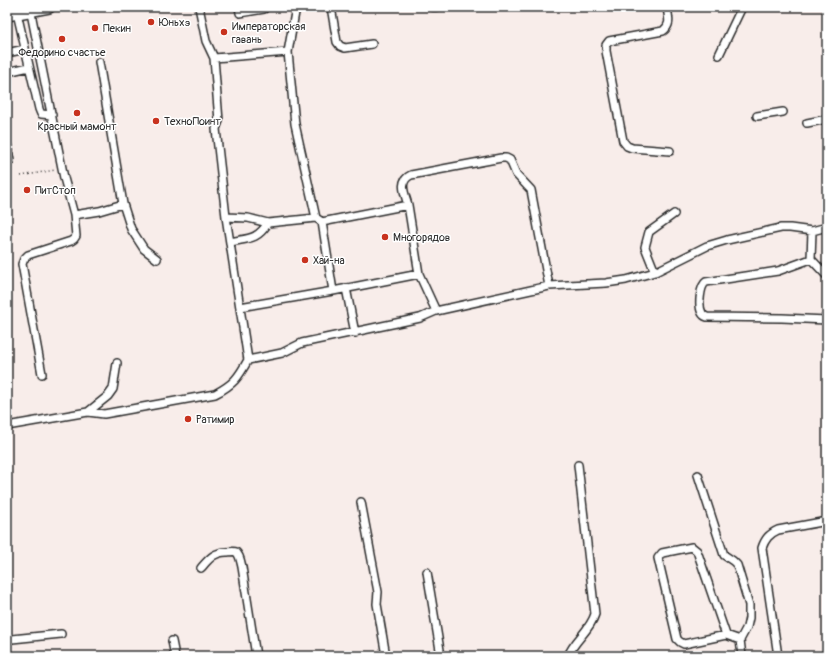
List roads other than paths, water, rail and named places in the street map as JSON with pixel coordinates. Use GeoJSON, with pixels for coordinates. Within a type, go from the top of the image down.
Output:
{"type":"FeatureCollection","features":[{"type":"Feature","properties":{"kind":"highway"},"geometry":{"type":"LineString","coordinates":[[12,14],[30,9],[49,7]]}},
{"type":"Feature","properties":{"kind":"street"},"geometry":{"type":"LineString","coordinates":[[7,426],[88,412],[104,414],[215,394],[234,382],[248,360],[226,217],[216,129],[219,121],[214,58],[206,41],[199,7]]}},
{"type":"Feature","properties":{"kind":"street"},"geometry":{"type":"LineString","coordinates":[[239,7],[240,13],[264,9]]}},
{"type":"Feature","properties":{"kind":"street"},"geometry":{"type":"LineString","coordinates":[[296,7],[288,52],[295,124],[319,220],[333,291]]}},
{"type":"Feature","properties":{"kind":"street"},"geometry":{"type":"LineString","coordinates":[[331,7],[337,42],[340,46],[345,48],[372,44]]}},
{"type":"Feature","properties":{"kind":"street"},"geometry":{"type":"LineString","coordinates":[[667,7],[669,23],[668,28],[663,31],[609,41],[606,46],[606,51],[623,141],[627,146],[632,148],[670,151]]}},
{"type":"Feature","properties":{"kind":"street"},"geometry":{"type":"LineString","coordinates":[[719,55],[742,7]]}},
{"type":"Feature","properties":{"kind":"street"},"geometry":{"type":"LineString","coordinates":[[30,9],[62,168],[74,215],[76,236],[74,239],[28,255],[22,264],[42,374]]}},
{"type":"Feature","properties":{"kind":"street"},"geometry":{"type":"LineString","coordinates":[[12,14],[26,49],[41,114],[52,115]]}},
{"type":"Feature","properties":{"kind":"street"},"geometry":{"type":"LineString","coordinates":[[7,52],[26,49]]}},
{"type":"Feature","properties":{"kind":"street"},"geometry":{"type":"LineString","coordinates":[[214,58],[288,52]]}},
{"type":"Feature","properties":{"kind":"street"},"geometry":{"type":"LineString","coordinates":[[99,62],[123,204],[131,229],[144,249],[157,259]]}},
{"type":"Feature","properties":{"kind":"street"},"geometry":{"type":"LineString","coordinates":[[7,72],[29,67]]}},
{"type":"Feature","properties":{"kind":"street"},"geometry":{"type":"LineString","coordinates":[[757,116],[783,112]]}},
{"type":"Feature","properties":{"kind":"street"},"geometry":{"type":"LineString","coordinates":[[807,124],[827,120]]}},
{"type":"Feature","properties":{"kind":"street"},"geometry":{"type":"LineString","coordinates":[[7,143],[10,161]]}},
{"type":"Feature","properties":{"kind":"street"},"geometry":{"type":"LineString","coordinates":[[436,311],[419,274],[403,183],[405,177],[410,174],[501,158],[510,160],[516,174],[530,190],[549,286]]}},
{"type":"Feature","properties":{"kind":"street"},"geometry":{"type":"LineString","coordinates":[[74,215],[99,211],[123,204]]}},
{"type":"Feature","properties":{"kind":"street"},"geometry":{"type":"LineString","coordinates":[[226,217],[248,218],[268,223],[319,220],[408,205]]}},
{"type":"Feature","properties":{"kind":"street"},"geometry":{"type":"LineString","coordinates":[[655,272],[646,247],[649,232],[674,214]]}},
{"type":"Feature","properties":{"kind":"street"},"geometry":{"type":"LineString","coordinates":[[230,242],[256,236],[262,233],[268,223]]}},
{"type":"Feature","properties":{"kind":"street"},"geometry":{"type":"LineString","coordinates":[[248,360],[282,353],[302,343],[420,318],[436,311],[549,286],[606,283],[626,280],[655,272],[707,246],[726,240],[781,228],[812,231],[827,227]]}},
{"type":"Feature","properties":{"kind":"street"},"geometry":{"type":"LineString","coordinates":[[812,231],[811,259],[827,276]]}},
{"type":"Feature","properties":{"kind":"street"},"geometry":{"type":"LineString","coordinates":[[811,259],[778,271],[706,282],[703,284],[701,289],[701,311],[703,315],[707,317],[827,320]]}},
{"type":"Feature","properties":{"kind":"street"},"geometry":{"type":"LineString","coordinates":[[240,307],[419,274]]}},
{"type":"Feature","properties":{"kind":"street"},"geometry":{"type":"LineString","coordinates":[[346,288],[355,332]]}},
{"type":"Feature","properties":{"kind":"street"},"geometry":{"type":"LineString","coordinates":[[88,412],[108,396],[113,388],[117,363]]}},
{"type":"Feature","properties":{"kind":"street"},"geometry":{"type":"LineString","coordinates":[[568,656],[590,626],[595,614],[578,465]]}},
{"type":"Feature","properties":{"kind":"street"},"geometry":{"type":"LineString","coordinates":[[698,475],[724,555],[737,565],[749,605],[747,627],[740,640],[742,656]]}},
{"type":"Feature","properties":{"kind":"street"},"geometry":{"type":"LineString","coordinates":[[361,502],[378,592],[377,604],[386,656]]}},
{"type":"Feature","properties":{"kind":"street"},"geometry":{"type":"LineString","coordinates":[[778,656],[762,548],[764,542],[772,532],[827,521]]}},
{"type":"Feature","properties":{"kind":"street"},"geometry":{"type":"LineString","coordinates":[[726,635],[695,548],[692,547],[662,553],[658,558],[677,639],[684,644],[726,635],[740,640]]}},
{"type":"Feature","properties":{"kind":"street"},"geometry":{"type":"LineString","coordinates":[[201,568],[211,556],[219,552],[236,552],[239,555],[256,656]]}},
{"type":"Feature","properties":{"kind":"street"},"geometry":{"type":"LineString","coordinates":[[426,572],[441,656]]}},
{"type":"Feature","properties":{"kind":"street"},"geometry":{"type":"LineString","coordinates":[[7,638],[12,639],[60,634]]}},
{"type":"Feature","properties":{"kind":"street"},"geometry":{"type":"LineString","coordinates":[[172,641],[175,656]]}},
{"type":"Feature","properties":{"kind":"place","name":"Юньхэ"},"geometry":{"type":"Point","coordinates":[151,22]}},
{"type":"Feature","properties":{"kind":"place","name":"Пекин"},"geometry":{"type":"Point","coordinates":[95,28]}},
{"type":"Feature","properties":{"kind":"place","name":"Императорская гавань"},"geometry":{"type":"Point","coordinates":[224,32]}},
{"type":"Feature","properties":{"kind":"place","name":"Федорино счастье"},"geometry":{"type":"Point","coordinates":[62,39]}},
{"type":"Feature","properties":{"kind":"place","name":"Красный мамонт"},"geometry":{"type":"Point","coordinates":[77,113]}},
{"type":"Feature","properties":{"kind":"place","name":"ТехноПоинт"},"geometry":{"type":"Point","coordinates":[156,121]}},
{"type":"Feature","properties":{"kind":"place","name":"ПитСтоп"},"geometry":{"type":"Point","coordinates":[27,190]}},
{"type":"Feature","properties":{"kind":"place","name":"Многорядов"},"geometry":{"type":"Point","coordinates":[385,237]}},
{"type":"Feature","properties":{"kind":"place","name":"Хай-на"},"geometry":{"type":"Point","coordinates":[305,260]}},
{"type":"Feature","properties":{"kind":"place","name":"Ратимир"},"geometry":{"type":"Point","coordinates":[188,419]}}]}
